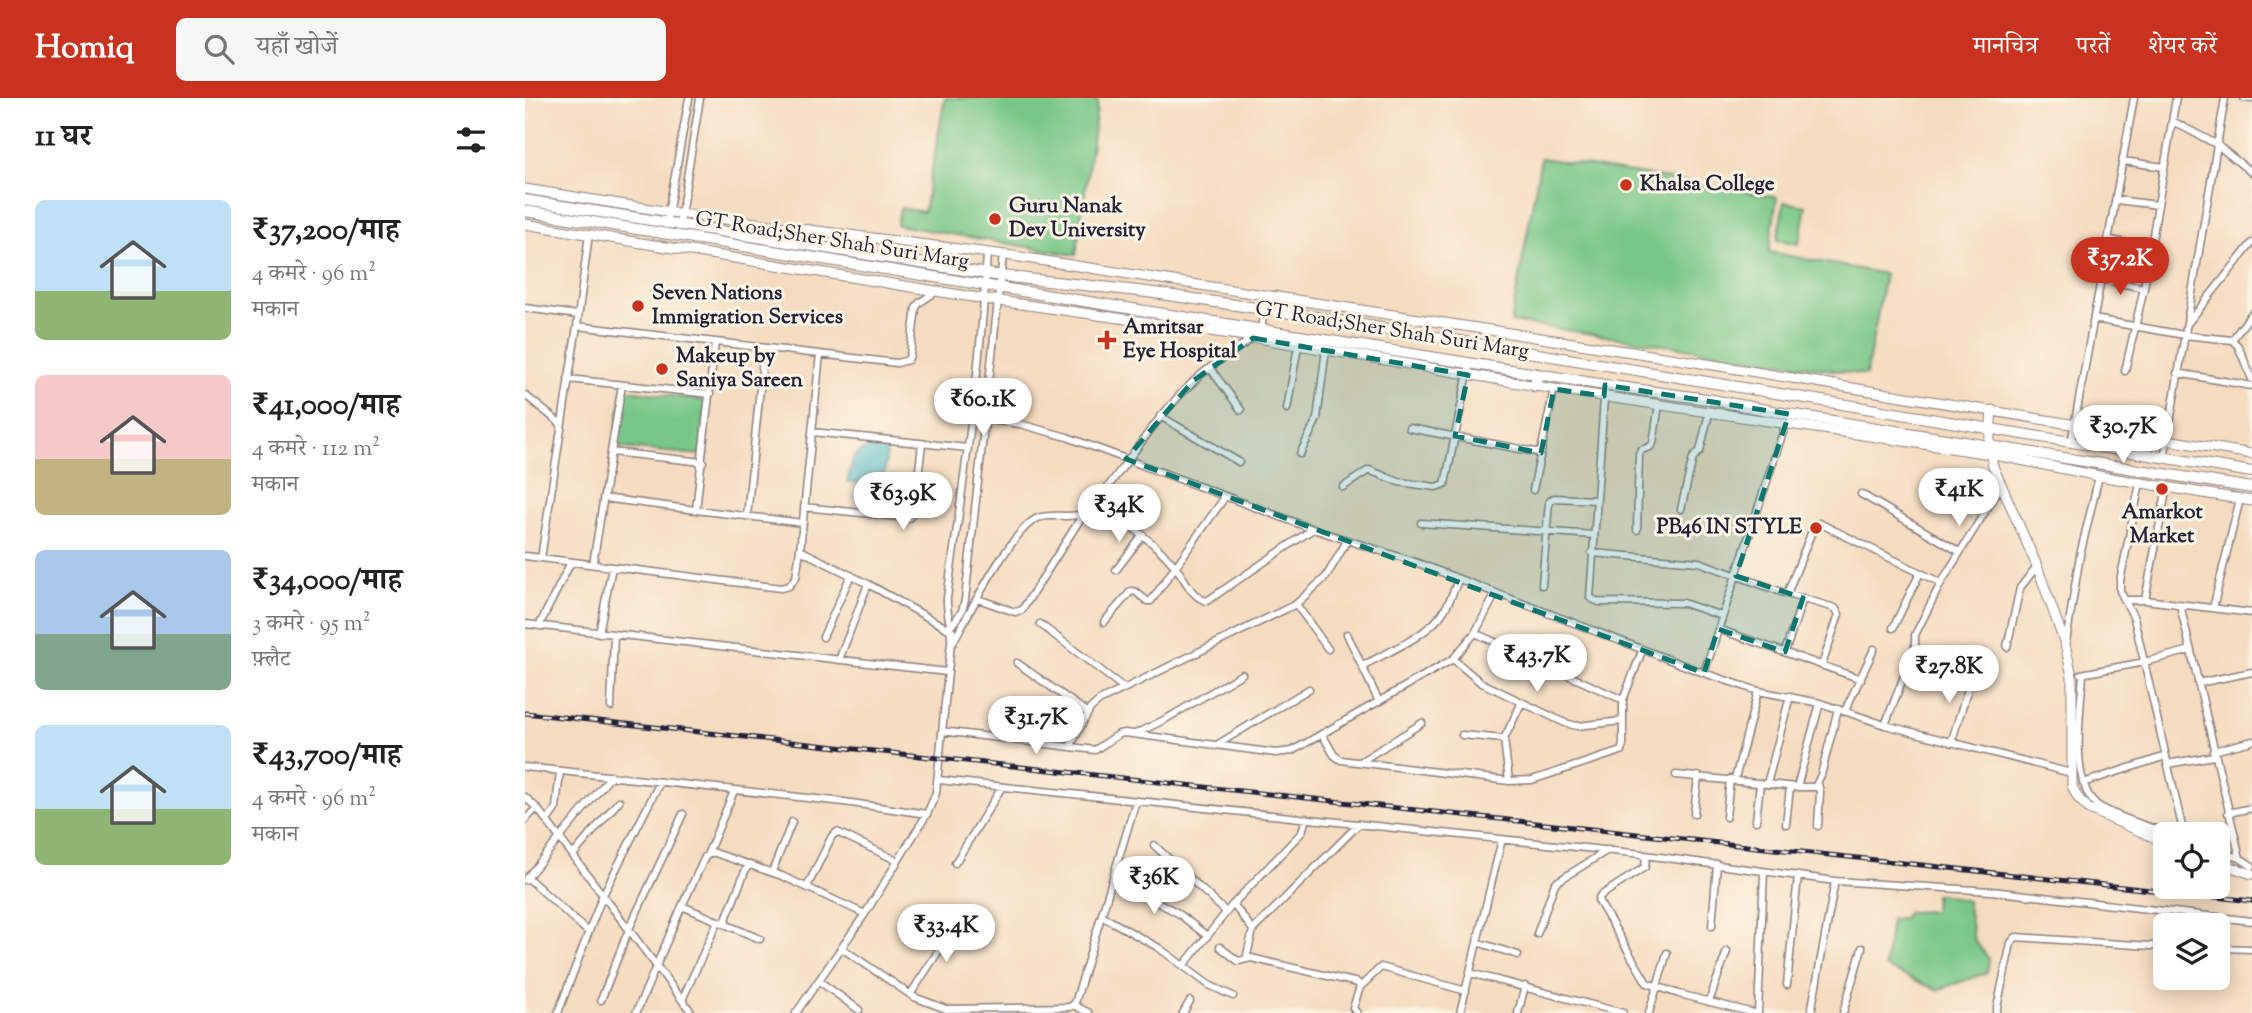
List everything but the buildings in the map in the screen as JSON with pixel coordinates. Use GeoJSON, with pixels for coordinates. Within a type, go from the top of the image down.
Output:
{"type":"FeatureCollection","features":[{"type":"Feature","properties":{"kind":"highway"},"geometry":{"type":"LineString","coordinates":[[1268,310],[1275,297]]}},
{"type":"Feature","properties":{"kind":"highway"},"geometry":{"type":"LineString","coordinates":[[1535,386],[1537,374]]}},
{"type":"Feature","properties":{"kind":"main road"},"geometry":{"type":"LineString","coordinates":[[525,188],[668,217],[682,213],[1003,255],[1992,410],[2252,454]]}},
{"type":"Feature","properties":{"kind":"main road","name":"GT Road;Sher Shah Suri Marg"},"geometry":{"type":"LineString","coordinates":[[525,200],[668,217],[680,225],[986,274],[1147,292],[1268,310],[2252,472]]}},
{"type":"Feature","properties":{"kind":"main road","name":"GT Road;Sher Shah Suri Marg"},"geometry":{"type":"LineString","coordinates":[[525,211],[1262,330],[1326,345],[1707,398],[1787,419],[2252,488]]}},
{"type":"Feature","properties":{"kind":"main road"},"geometry":{"type":"LineString","coordinates":[[525,224],[985,299],[1298,346],[1326,345],[1468,375],[1604,397],[1709,413],[1787,419]]}},
{"type":"Feature","properties":{"kind":"main road"},"geometry":{"type":"LineString","coordinates":[[1992,410],[1989,451],[2001,486],[2037,566],[2065,644],[2072,676],[2072,786],[2078,798],[2089,809],[2153,837]]}},
{"type":"Feature","properties":{"kind":"main road"},"geometry":{"type":"LineString","coordinates":[[1989,451],[2099,476],[2252,501]]}},
{"type":"Feature","properties":{"kind":"main road"},"geometry":{"type":"LineString","coordinates":[[2230,866],[2252,874]]}},
{"type":"Feature","properties":{"kind":"street"},"geometry":{"type":"LineString","coordinates":[[664,234],[689,98]]}},
{"type":"Feature","properties":{"kind":"street"},"geometry":{"type":"LineString","coordinates":[[677,236],[700,98]]}},
{"type":"Feature","properties":{"kind":"street"},"geometry":{"type":"LineString","coordinates":[[2071,443],[2134,98]]}},
{"type":"Feature","properties":{"kind":"street"},"geometry":{"type":"LineString","coordinates":[[2125,371],[2144,288],[2176,98]]}},
{"type":"Feature","properties":{"kind":"street"},"geometry":{"type":"LineString","coordinates":[[2164,458],[2225,98]]}},
{"type":"Feature","properties":{"kind":"street"},"geometry":{"type":"LineString","coordinates":[[2244,98],[2252,99]]}},
{"type":"Feature","properties":{"kind":"street"},"geometry":{"type":"LineString","coordinates":[[2172,121],[2216,144],[2252,172]]}},
{"type":"Feature","properties":{"kind":"street"},"geometry":{"type":"LineString","coordinates":[[2123,161],[2164,167]]}},
{"type":"Feature","properties":{"kind":"street"},"geometry":{"type":"LineString","coordinates":[[2116,200],[2158,205]]}},
{"type":"Feature","properties":{"kind":"street"},"geometry":{"type":"LineString","coordinates":[[541,558],[589,234]]}},
{"type":"Feature","properties":{"kind":"street"},"geometry":{"type":"LineString","coordinates":[[2110,240],[2151,247]]}},
{"type":"Feature","properties":{"kind":"street"},"geometry":{"type":"LineString","coordinates":[[2186,324],[2252,243]]}},
{"type":"Feature","properties":{"kind":"street"},"geometry":{"type":"LineString","coordinates":[[796,1013],[843,949],[898,861],[934,799],[939,780],[952,628],[947,598],[973,418],[987,253]]}},
{"type":"Feature","properties":{"kind":"street"},"geometry":{"type":"LineString","coordinates":[[952,628],[963,611],[965,600],[1003,255]]}},
{"type":"Feature","properties":{"kind":"street"},"geometry":{"type":"LineString","coordinates":[[2101,279],[2144,288]]}},
{"type":"Feature","properties":{"kind":"street"},"geometry":{"type":"LineString","coordinates":[[577,326],[903,363],[910,355],[916,308],[938,290]]}},
{"type":"Feature","properties":{"kind":"street"},"geometry":{"type":"LineString","coordinates":[[525,308],[578,315]]}},
{"type":"Feature","properties":{"kind":"street"},"geometry":{"type":"LineString","coordinates":[[951,646],[1016,537],[1030,523],[1041,517],[1083,515],[1089,512],[1160,416],[1193,381],[1262,330],[1268,310]]}},
{"type":"Feature","properties":{"kind":"street"},"geometry":{"type":"LineString","coordinates":[[2232,340],[2252,313]]}},
{"type":"Feature","properties":{"kind":"street"},"geometry":{"type":"LineString","coordinates":[[2094,319],[2136,328],[2232,340],[2238,346],[2252,379]]}},
{"type":"Feature","properties":{"kind":"street"},"geometry":{"type":"LineString","coordinates":[[697,510],[715,342]]}},
{"type":"Feature","properties":{"kind":"street"},"geometry":{"type":"LineString","coordinates":[[1300,454],[1317,418],[1326,345]]}},
{"type":"Feature","properties":{"kind":"street"},"geometry":{"type":"LineString","coordinates":[[1287,409],[1298,346]]}},
{"type":"Feature","properties":{"kind":"street"},"geometry":{"type":"LineString","coordinates":[[747,516],[764,349]]}},
{"type":"Feature","properties":{"kind":"street"},"geometry":{"type":"LineString","coordinates":[[525,556],[781,588],[793,583],[800,550],[820,355]]}},
{"type":"Feature","properties":{"kind":"street"},"geometry":{"type":"LineString","coordinates":[[1343,488],[1369,470],[1399,482],[1442,486],[1447,480],[1470,363]]}},
{"type":"Feature","properties":{"kind":"street"},"geometry":{"type":"LineString","coordinates":[[1210,368],[1241,410]]}},
{"type":"Feature","properties":{"kind":"street"},"geometry":{"type":"LineString","coordinates":[[2177,373],[2252,386]]}},
{"type":"Feature","properties":{"kind":"street"},"geometry":{"type":"LineString","coordinates":[[568,379],[710,394]]}},
{"type":"Feature","properties":{"kind":"street"},"geometry":{"type":"LineString","coordinates":[[593,564],[622,385]]}},
{"type":"Feature","properties":{"kind":"street"},"geometry":{"type":"LineString","coordinates":[[1605,385],[1589,594],[1593,601],[1683,603],[1722,616]]}},
{"type":"Feature","properties":{"kind":"street"},"geometry":{"type":"LineString","coordinates":[[1533,490],[1554,389]]}},
{"type":"Feature","properties":{"kind":"street"},"geometry":{"type":"LineString","coordinates":[[525,395],[561,424]]}},
{"type":"Feature","properties":{"kind":"street"},"geometry":{"type":"LineString","coordinates":[[1637,530],[1639,454],[1653,443],[1659,405]]}},
{"type":"Feature","properties":{"kind":"street"},"geometry":{"type":"LineString","coordinates":[[1681,509],[1693,458],[1700,451],[1709,413]]}},
{"type":"Feature","properties":{"kind":"street"},"geometry":{"type":"LineString","coordinates":[[1160,416],[1239,463]]}},
{"type":"Feature","properties":{"kind":"street"},"geometry":{"type":"LineString","coordinates":[[973,418],[1020,424],[1055,434],[1313,529],[1415,562],[1642,651],[1758,691],[1821,703],[1885,725],[2071,774]]}},
{"type":"Feature","properties":{"kind":"street"},"geometry":{"type":"LineString","coordinates":[[1704,673],[1787,419]]}},
{"type":"Feature","properties":{"kind":"street"},"geometry":{"type":"LineString","coordinates":[[1409,428],[1541,453]]}},
{"type":"Feature","properties":{"kind":"street"},"geometry":{"type":"LineString","coordinates":[[813,432],[968,448]]}},
{"type":"Feature","properties":{"kind":"street"},"geometry":{"type":"LineString","coordinates":[[804,507],[909,518],[914,511],[922,444]]}},
{"type":"Feature","properties":{"kind":"street"},"geometry":{"type":"LineString","coordinates":[[611,452],[703,462]]}},
{"type":"Feature","properties":{"kind":"street"},"geometry":{"type":"LineString","coordinates":[[2065,644],[2080,555],[2099,476]]}},
{"type":"Feature","properties":{"kind":"street"},"geometry":{"type":"LineString","coordinates":[[2140,483],[2120,591],[2134,618],[2181,822]]}},
{"type":"Feature","properties":{"kind":"street"},"geometry":{"type":"LineString","coordinates":[[1885,725],[1915,648],[1915,635],[1941,583],[2001,486]]}},
{"type":"Feature","properties":{"kind":"street"},"geometry":{"type":"LineString","coordinates":[[2145,600],[2167,487]]}},
{"type":"Feature","properties":{"kind":"street"},"geometry":{"type":"LineString","coordinates":[[1861,494],[1960,551]]}},
{"type":"Feature","properties":{"kind":"street"},"geometry":{"type":"LineString","coordinates":[[1104,622],[1131,591],[1151,601],[1224,497]]}},
{"type":"Feature","properties":{"kind":"street"},"geometry":{"type":"LineString","coordinates":[[603,498],[803,523]]}},
{"type":"Feature","properties":{"kind":"street"},"geometry":{"type":"LineString","coordinates":[[1542,585],[1548,505],[1551,499],[1596,500]]}},
{"type":"Feature","properties":{"kind":"street"},"geometry":{"type":"LineString","coordinates":[[2213,608],[2240,499]]}},
{"type":"Feature","properties":{"kind":"street"},"geometry":{"type":"LineString","coordinates":[[1095,502],[1143,535],[1175,566],[1197,596],[1207,601],[1313,529]]}},
{"type":"Feature","properties":{"kind":"street"},"geometry":{"type":"LineString","coordinates":[[978,599],[1015,612],[1022,610],[1083,515]]}},
{"type":"Feature","properties":{"kind":"street"},"geometry":{"type":"LineString","coordinates":[[1422,523],[1594,534]]}},
{"type":"Feature","properties":{"kind":"street"},"geometry":{"type":"LineString","coordinates":[[1787,594],[1814,526],[1819,523],[1941,583]]}},
{"type":"Feature","properties":{"kind":"street"},"geometry":{"type":"LineString","coordinates":[[1116,570],[1143,535]]}},
{"type":"Feature","properties":{"kind":"street"},"geometry":{"type":"LineString","coordinates":[[1070,747],[1087,713],[1099,701],[1296,604],[1326,577],[1347,541]]}},
{"type":"Feature","properties":{"kind":"street"},"geometry":{"type":"LineString","coordinates":[[800,550],[952,628]]}},
{"type":"Feature","properties":{"kind":"street"},"geometry":{"type":"LineString","coordinates":[[1592,553],[1699,562],[1787,594],[1835,608],[1838,611],[1822,665]]}},
{"type":"Feature","properties":{"kind":"street"},"geometry":{"type":"LineString","coordinates":[[539,626],[571,562]]}},
{"type":"Feature","properties":{"kind":"street"},"geometry":{"type":"LineString","coordinates":[[2007,647],[2021,588],[2037,566]]}},
{"type":"Feature","properties":{"kind":"street"},"geometry":{"type":"LineString","coordinates":[[599,633],[612,567]]}},
{"type":"Feature","properties":{"kind":"street"},"geometry":{"type":"LineString","coordinates":[[1893,628],[1920,573]]}},
{"type":"Feature","properties":{"kind":"street"},"geometry":{"type":"LineString","coordinates":[[823,637],[851,575]]}},
{"type":"Feature","properties":{"kind":"street"},"geometry":{"type":"LineString","coordinates":[[1362,666],[1408,641],[1437,620],[1458,580]]}},
{"type":"Feature","properties":{"kind":"street"},"geometry":{"type":"LineString","coordinates":[[839,660],[868,584]]}},
{"type":"Feature","properties":{"kind":"street"},"geometry":{"type":"LineString","coordinates":[[942,730],[1097,750],[1119,734],[1135,734],[1286,753],[1453,659],[1475,633],[1496,593]]}},
{"type":"Feature","properties":{"kind":"street"},"geometry":{"type":"LineString","coordinates":[[1785,652],[1803,598]]}},
{"type":"Feature","properties":{"kind":"street"},"geometry":{"type":"LineString","coordinates":[[2124,600],[2145,600],[2252,613]]}},
{"type":"Feature","properties":{"kind":"street"},"geometry":{"type":"LineString","coordinates":[[1296,604],[1328,649]]}},
{"type":"Feature","properties":{"kind":"street"},"geometry":{"type":"LineString","coordinates":[[2180,605],[2239,858]]}},
{"type":"Feature","properties":{"kind":"street"},"geometry":{"type":"LineString","coordinates":[[525,624],[947,672]]}},
{"type":"Feature","properties":{"kind":"street"},"geometry":{"type":"LineString","coordinates":[[1040,624],[1124,688]]}},
{"type":"Feature","properties":{"kind":"street"},"geometry":{"type":"LineString","coordinates":[[1718,629],[1861,679]]}},
{"type":"Feature","properties":{"kind":"street"},"geometry":{"type":"LineString","coordinates":[[1475,633],[1623,700]]}},
{"type":"Feature","properties":{"kind":"street"},"geometry":{"type":"LineString","coordinates":[[1347,634],[1379,702]]}},
{"type":"Feature","properties":{"kind":"street"},"geometry":{"type":"LineString","coordinates":[[611,707],[614,635]]}},
{"type":"Feature","properties":{"kind":"street"},"geometry":{"type":"LineString","coordinates":[[1818,826],[1818,784],[1842,710],[1861,679],[1874,649]]}},
{"type":"Feature","properties":{"kind":"street"},"geometry":{"type":"LineString","coordinates":[[2072,676],[2144,663],[2191,650]]}},
{"type":"Feature","properties":{"kind":"street"},"geometry":{"type":"LineString","coordinates":[[1322,734],[1338,758],[1509,781],[1532,780],[1617,753],[1623,748],[1623,700],[1642,651]]}},
{"type":"Feature","properties":{"kind":"street"},"geometry":{"type":"LineString","coordinates":[[1453,659],[1480,682],[1571,726],[1622,721]]}},
{"type":"Feature","properties":{"kind":"street"},"geometry":{"type":"LineString","coordinates":[[1017,663],[1087,713]]}},
{"type":"Feature","properties":{"kind":"street"},"geometry":{"type":"LineString","coordinates":[[2198,683],[2252,672]]}},
{"type":"Feature","properties":{"kind":"street"},"geometry":{"type":"LineString","coordinates":[[1135,734],[1242,674]]}},
{"type":"Feature","properties":{"kind":"street"},"geometry":{"type":"LineString","coordinates":[[2083,674],[2079,725],[2083,783],[2087,793],[2097,805],[2153,828]]}},
{"type":"Feature","properties":{"kind":"street"},"geometry":{"type":"LineString","coordinates":[[1951,743],[1972,676]]}},
{"type":"Feature","properties":{"kind":"street"},"geometry":{"type":"LineString","coordinates":[[1215,746],[1309,689]]}},
{"type":"Feature","properties":{"kind":"street"},"geometry":{"type":"LineString","coordinates":[[1725,817],[1758,691]]}},
{"type":"Feature","properties":{"kind":"street"},"geometry":{"type":"LineString","coordinates":[[1756,821],[1764,783],[1790,696]]}},
{"type":"Feature","properties":{"kind":"street"},"geometry":{"type":"LineString","coordinates":[[1509,781],[1504,739],[1522,702]]}},
{"type":"Feature","properties":{"kind":"street"},"geometry":{"type":"LineString","coordinates":[[1786,824],[1793,787],[1821,703]]}},
{"type":"Feature","properties":{"kind":"street"},"geometry":{"type":"LineString","coordinates":[[1360,762],[1422,723]]}},
{"type":"Feature","properties":{"kind":"street"},"geometry":{"type":"LineString","coordinates":[[1462,735],[1504,739]]}},
{"type":"Feature","properties":{"kind":"street"},"geometry":{"type":"LineString","coordinates":[[2167,764],[2214,754],[2252,741]]}},
{"type":"Feature","properties":{"kind":"street"},"geometry":{"type":"LineString","coordinates":[[2083,783],[2166,756]]}},
{"type":"Feature","properties":{"kind":"street"},"geometry":{"type":"LineString","coordinates":[[525,767],[926,814]]}},
{"type":"Feature","properties":{"kind":"street"},"geometry":{"type":"LineString","coordinates":[[547,821],[556,808],[560,771]]}},
{"type":"Feature","properties":{"kind":"street"},"geometry":{"type":"LineString","coordinates":[[1676,775],[1793,787],[1812,788],[1818,784]]}},
{"type":"Feature","properties":{"kind":"street"},"geometry":{"type":"LineString","coordinates":[[588,932],[526,878],[611,776]]}},
{"type":"Feature","properties":{"kind":"street"},"geometry":{"type":"LineString","coordinates":[[1694,814],[1698,776]]}},
{"type":"Feature","properties":{"kind":"street"},"geometry":{"type":"LineString","coordinates":[[939,780],[1608,850],[1835,881],[1991,891],[2252,921]]}},
{"type":"Feature","properties":{"kind":"street"},"geometry":{"type":"LineString","coordinates":[[558,1013],[602,897],[660,782]]}},
{"type":"Feature","properties":{"kind":"street"},"geometry":{"type":"LineString","coordinates":[[955,863],[1002,787]]}},
{"type":"Feature","properties":{"kind":"street"},"geometry":{"type":"LineString","coordinates":[[636,1013],[734,791]]}},
{"type":"Feature","properties":{"kind":"street"},"geometry":{"type":"LineString","coordinates":[[525,797],[537,808],[692,1013]]}},
{"type":"Feature","properties":{"kind":"street"},"geometry":{"type":"LineString","coordinates":[[843,949],[910,995],[945,1011],[1057,1010],[1074,1005],[1136,800]]}},
{"type":"Feature","properties":{"kind":"street"},"geometry":{"type":"LineString","coordinates":[[573,855],[619,801]]}},
{"type":"Feature","properties":{"kind":"street"},"geometry":{"type":"LineString","coordinates":[[525,820],[537,808]]}},
{"type":"Feature","properties":{"kind":"street"},"geometry":{"type":"LineString","coordinates":[[2228,813],[2252,808]]}},
{"type":"Feature","properties":{"kind":"street"},"geometry":{"type":"LineString","coordinates":[[601,1000],[629,929],[683,814]]}},
{"type":"Feature","properties":{"kind":"street"},"geometry":{"type":"LineString","coordinates":[[1184,965],[1233,904],[1302,832],[1306,818]]}},
{"type":"Feature","properties":{"kind":"street"},"geometry":{"type":"LineString","coordinates":[[772,872],[792,822]]}},
{"type":"Feature","properties":{"kind":"street"},"geometry":{"type":"LineString","coordinates":[[1246,959],[1253,930],[1359,824]]}},
{"type":"Feature","properties":{"kind":"street"},"geometry":{"type":"LineString","coordinates":[[807,887],[832,836],[837,832],[898,861]]}},
{"type":"Feature","properties":{"kind":"street"},"geometry":{"type":"LineString","coordinates":[[1460,1013],[1502,839]]}},
{"type":"Feature","properties":{"kind":"street"},"geometry":{"type":"LineString","coordinates":[[1154,845],[1226,912]]}},
{"type":"Feature","properties":{"kind":"street"},"geometry":{"type":"LineString","coordinates":[[1537,934],[1555,883],[1608,850]]}},
{"type":"Feature","properties":{"kind":"street"},"geometry":{"type":"LineString","coordinates":[[708,853],[772,872],[865,914]]}},
{"type":"Feature","properties":{"kind":"street"},"geometry":{"type":"LineString","coordinates":[[1645,855],[1645,867],[1600,896],[1598,902],[1644,981],[1709,1002],[1756,1013],[1764,872]]}},
{"type":"Feature","properties":{"kind":"street"},"geometry":{"type":"LineString","coordinates":[[2230,855],[2252,866]]}},
{"type":"Feature","properties":{"kind":"street"},"geometry":{"type":"LineString","coordinates":[[682,1000],[748,864]]}},
{"type":"Feature","properties":{"kind":"street"},"geometry":{"type":"LineString","coordinates":[[1712,926],[1717,864]]}},
{"type":"Feature","properties":{"kind":"street"},"geometry":{"type":"LineString","coordinates":[[1787,985],[1798,876]]}},
{"type":"Feature","properties":{"kind":"street"},"geometry":{"type":"LineString","coordinates":[[1112,880],[1178,913],[1207,936]]}},
{"type":"Feature","properties":{"kind":"street"},"geometry":{"type":"LineString","coordinates":[[1811,1013],[1835,881]]}},
{"type":"Feature","properties":{"kind":"street"},"geometry":{"type":"LineString","coordinates":[[1233,904],[1253,930]]}},
{"type":"Feature","properties":{"kind":"street"},"geometry":{"type":"LineString","coordinates":[[682,906],[760,939]]}},
{"type":"Feature","properties":{"kind":"street"},"geometry":{"type":"LineString","coordinates":[[1102,916],[1159,948],[1209,985],[1233,996]]}},
{"type":"Feature","properties":{"kind":"street"},"geometry":{"type":"LineString","coordinates":[[910,995],[960,918]]}},
{"type":"Feature","properties":{"kind":"street"},"geometry":{"type":"LineString","coordinates":[[1996,1013],[2011,943],[2016,937],[2153,946]]}},
{"type":"Feature","properties":{"kind":"street"},"geometry":{"type":"LineString","coordinates":[[1476,942],[1518,955]]}},
{"type":"Feature","properties":{"kind":"street"},"geometry":{"type":"LineString","coordinates":[[1220,947],[1238,961],[1251,958],[1356,983],[1360,987]]}},
{"type":"Feature","properties":{"kind":"street"},"geometry":{"type":"LineString","coordinates":[[1843,1013],[1862,948]]}},
{"type":"Feature","properties":{"kind":"street"},"geometry":{"type":"LineString","coordinates":[[2230,948],[2252,949]]}},
{"type":"Feature","properties":{"kind":"street"},"geometry":{"type":"LineString","coordinates":[[1709,1002],[1727,951]]}},
{"type":"Feature","properties":{"kind":"street"},"geometry":{"type":"LineString","coordinates":[[1649,1013],[1667,953]]}},
{"type":"Feature","properties":{"kind":"street"},"geometry":{"type":"LineString","coordinates":[[1357,1013],[1353,1008],[1360,987],[1381,967],[1466,991]]}},
{"type":"Feature","properties":{"kind":"street"},"geometry":{"type":"LineString","coordinates":[[1470,973],[1623,1013]]}},
{"type":"Feature","properties":{"kind":"street"},"geometry":{"type":"LineString","coordinates":[[819,981],[859,1010]]}},
{"type":"Feature","properties":{"kind":"street"},"geometry":{"type":"LineString","coordinates":[[1518,1013],[1525,986]]}},
{"type":"Feature","properties":{"kind":"street"},"geometry":{"type":"LineString","coordinates":[[1184,1013],[1190,1001]]}},
{"type":"Feature","properties":{"kind":"street"},"geometry":{"type":"LineString","coordinates":[[922,1013],[929,1004]]}},
{"type":"Feature","properties":{"kind":"street"},"geometry":{"type":"LineString","coordinates":[[1074,1005],[1089,1013]]}},
{"type":"Feature","properties":{"kind":"highlighted area"},"geometry":{"type":"Polygon","coordinates":[[[1253,338],[1468,375],[1455,436],[1541,453],[1554,389],[1604,396],[1605,385],[1789,414],[1736,576],[1803,598],[1785,652],[1718,629],[1704,673],[1126,459],[1193,381],[1253,338]]]}},
{"type":"Feature","properties":{"kind":"green space"},"geometry":{"type":"Polygon","coordinates":[[[945,98],[1080,98],[1098,101],[1076,255],[897,225],[900,208],[924,212],[945,98]]]}},
{"type":"Feature","properties":{"kind":"green space"},"geometry":{"type":"Polygon","coordinates":[[[1541,158],[1777,197],[1769,252],[1885,274],[1866,375],[1511,322],[1541,158]]]}},
{"type":"Feature","properties":{"kind":"green space"},"geometry":{"type":"Polygon","coordinates":[[[1784,202],[1806,206],[1799,244],[1777,240],[1784,202]]]}},
{"type":"Feature","properties":{"kind":"green space"},"geometry":{"type":"Polygon","coordinates":[[[623,389],[706,401],[700,455],[614,447],[623,389]]]}},
{"type":"Feature","properties":{"kind":"green space"},"geometry":{"type":"Polygon","coordinates":[[[1935,895],[1967,901],[1974,940],[1989,959],[1987,973],[1937,990],[1885,967],[1891,919],[1903,918],[1908,912],[1934,911],[1935,895]]]}},
{"type":"Feature","properties":{"kind":"water"},"geometry":{"type":"Polygon","coordinates":[[[867,447],[887,450],[883,486],[847,482],[854,457],[867,447]]]}},
{"type":"Feature","properties":{"kind":"railway"},"geometry":{"type":"LineString","coordinates":[[525,713],[2252,901]]}},
{"type":"Feature","properties":{"kind":"place","name":"Khalsa College"},"geometry":{"type":"Point","coordinates":[1626,185]}},
{"type":"Feature","properties":{"kind":"place","name":"Guru Nanak Dev University"},"geometry":{"type":"Point","coordinates":[995,219]}},
{"type":"Feature","properties":{"kind":"place","name":"Seven Nations Immigration Services"},"geometry":{"type":"Point","coordinates":[638,306]}},
{"type":"Feature","properties":{"kind":"place","name":"Amritsar Eye Hospital"},"geometry":{"type":"Point","coordinates":[1107,340]}},
{"type":"Feature","properties":{"kind":"place","name":"Makeup by Saniya Sareen"},"geometry":{"type":"Point","coordinates":[662,369]}},
{"type":"Feature","properties":{"kind":"place","name":"Amarkot Market"},"geometry":{"type":"Point","coordinates":[2162,489]}},
{"type":"Feature","properties":{"kind":"place","name":"PB46 IN STYLE"},"geometry":{"type":"Point","coordinates":[1816,528]}}]}
